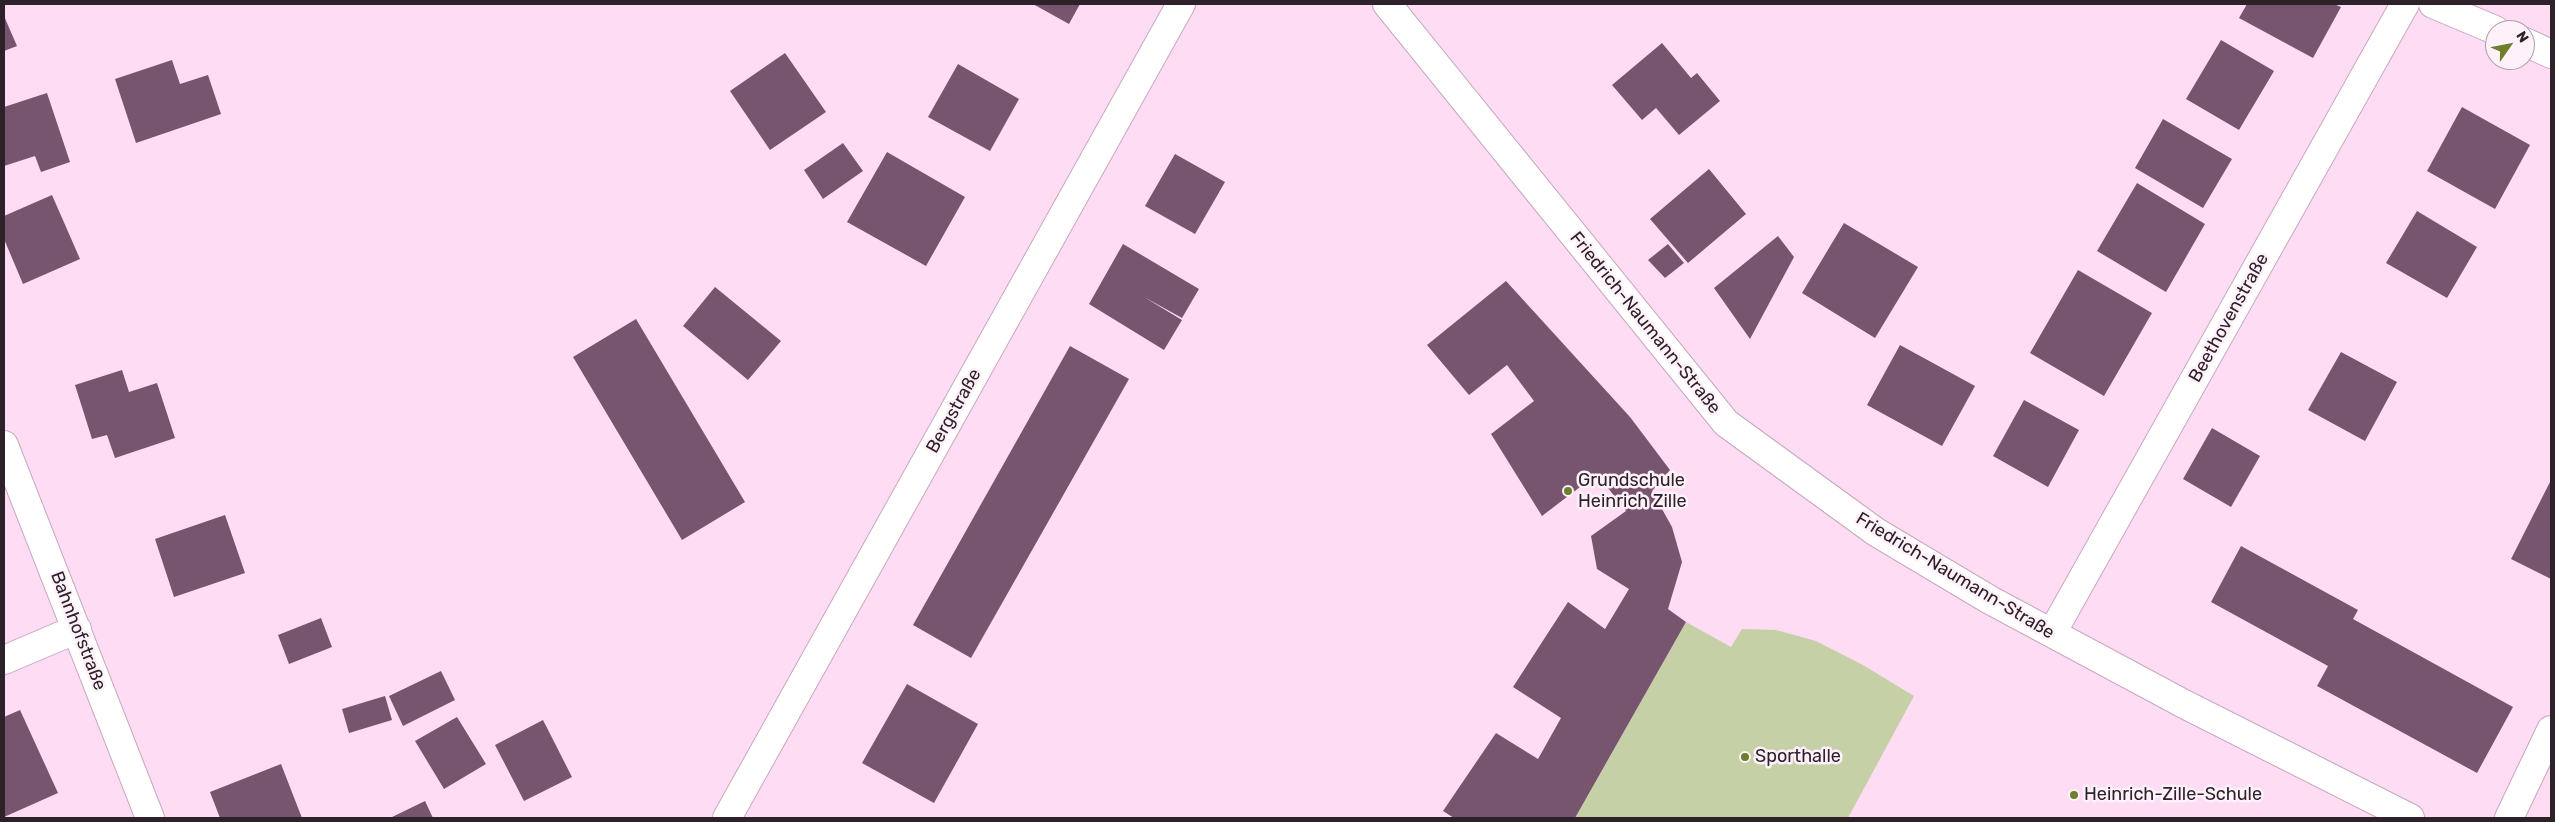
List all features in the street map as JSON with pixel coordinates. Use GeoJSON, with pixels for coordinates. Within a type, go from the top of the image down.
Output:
{"type":"FeatureCollection","features":[{"type":"Feature","properties":{"kind":"street","name":"Bergstraße"},"geometry":{"type":"LineString","coordinates":[[727,818],[1181,4]]}},
{"type":"Feature","properties":{"kind":"street","name":"Friedrich-Naumann-Straße"},"geometry":{"type":"LineString","coordinates":[[1387,4],[1726,423],[1876,532],[1990,600],[2184,704],[2410,818]]}},
{"type":"Feature","properties":{"kind":"street","name":"Beethovenstraße"},"geometry":{"type":"LineString","coordinates":[[2052,633],[2406,4]]}},
{"type":"Feature","properties":{"kind":"street"},"geometry":{"type":"LineString","coordinates":[[2433,4],[2485,26]]}},
{"type":"Feature","properties":{"kind":"street"},"geometry":{"type":"LineString","coordinates":[[2535,47],[2551,54]]}},
{"type":"Feature","properties":{"kind":"street","name":"Bahnhofstraße"},"geometry":{"type":"LineString","coordinates":[[4,445],[150,818]]}},
{"type":"Feature","properties":{"kind":"street"},"geometry":{"type":"LineString","coordinates":[[4,660],[77,628]]}},
{"type":"Feature","properties":{"kind":"street"},"geometry":{"type":"LineString","coordinates":[[2509,818],[2551,730]]}},
{"type":"Feature","properties":{"kind":"green space","name":"Sporthalle"},"geometry":{"type":"Polygon","coordinates":[[[1686,622],[1731,647],[1742,629],[1776,630],[1816,641],[1863,665],[1914,696],[1848,818],[1575,818],[1686,622]]]}},
{"type":"Feature","properties":{"kind":"building"},"geometry":{"type":"Polygon","coordinates":[[[1033,4],[1080,4],[1069,24],[1033,4]]]}},
{"type":"Feature","properties":{"kind":"building"},"geometry":{"type":"Polygon","coordinates":[[[2247,4],[2334,4],[2341,7],[2313,58],[2239,18],[2247,4]]]}},
{"type":"Feature","properties":{"kind":"building"},"geometry":{"type":"Polygon","coordinates":[[[4,16],[17,46],[4,51],[4,16]]]}},
{"type":"Feature","properties":{"kind":"building"},"geometry":{"type":"Polygon","coordinates":[[[2221,40],[2274,71],[2239,130],[2186,99],[2221,40]]]}},
{"type":"Feature","properties":{"kind":"building"},"geometry":{"type":"Polygon","coordinates":[[[1662,43],[1691,78],[1697,73],[1720,101],[1679,135],[1656,108],[1642,120],[1612,85],[1662,43]]]}},
{"type":"Feature","properties":{"kind":"building"},"geometry":{"type":"Polygon","coordinates":[[[785,53],[826,112],[770,150],[730,91],[785,53]]]}},
{"type":"Feature","properties":{"kind":"building"},"geometry":{"type":"Polygon","coordinates":[[[172,60],[180,84],[208,75],[221,114],[136,143],[115,79],[172,60]]]}},
{"type":"Feature","properties":{"kind":"building"},"geometry":{"type":"Polygon","coordinates":[[[958,64],[1019,99],[990,151],[928,117],[958,64]]]}},
{"type":"Feature","properties":{"kind":"building"},"geometry":{"type":"Polygon","coordinates":[[[47,93],[70,162],[41,172],[35,156],[4,166],[4,107],[47,93]]]}},
{"type":"Feature","properties":{"kind":"building"},"geometry":{"type":"Polygon","coordinates":[[[2462,107],[2530,145],[2495,209],[2427,171],[2462,107]]]}},
{"type":"Feature","properties":{"kind":"building"},"geometry":{"type":"Polygon","coordinates":[[[2163,119],[2232,159],[2203,208],[2135,168],[2163,119]]]}},
{"type":"Feature","properties":{"kind":"building"},"geometry":{"type":"Polygon","coordinates":[[[843,143],[863,171],[823,199],[804,170],[843,143]]]}},
{"type":"Feature","properties":{"kind":"building"},"geometry":{"type":"Polygon","coordinates":[[[887,152],[965,197],[926,266],[847,222],[887,152]]]}},
{"type":"Feature","properties":{"kind":"building"},"geometry":{"type":"Polygon","coordinates":[[[1175,154],[1225,182],[1195,234],[1145,206],[1175,154]]]}},
{"type":"Feature","properties":{"kind":"building"},"geometry":{"type":"Polygon","coordinates":[[[1709,169],[1746,214],[1688,263],[1650,219],[1709,169]]]}},
{"type":"Feature","properties":{"kind":"building"},"geometry":{"type":"Polygon","coordinates":[[[2137,183],[2205,224],[2166,292],[2097,251],[2137,183]]]}},
{"type":"Feature","properties":{"kind":"building"},"geometry":{"type":"Polygon","coordinates":[[[52,195],[80,259],[23,284],[4,239],[4,216],[52,195]]]}},
{"type":"Feature","properties":{"kind":"building"},"geometry":{"type":"Polygon","coordinates":[[[2417,211],[2477,247],[2447,298],[2386,263],[2417,211]]]}},
{"type":"Feature","properties":{"kind":"building"},"geometry":{"type":"Polygon","coordinates":[[[1844,223],[1918,267],[1875,338],[1802,293],[1844,223]]]}},
{"type":"Feature","properties":{"kind":"building"},"geometry":{"type":"Polygon","coordinates":[[[1778,236],[1794,257],[1750,339],[1714,288],[1778,236]]]}},
{"type":"Feature","properties":{"kind":"building"},"geometry":{"type":"Polygon","coordinates":[[[1123,244],[1199,289],[1182,318],[1144,297],[1182,320],[1164,350],[1089,304],[1123,244]]]}},
{"type":"Feature","properties":{"kind":"building"},"geometry":{"type":"Polygon","coordinates":[[[1668,244],[1684,263],[1665,278],[1648,260],[1668,244]]]}},
{"type":"Feature","properties":{"kind":"building"},"geometry":{"type":"Polygon","coordinates":[[[2078,270],[2152,313],[2104,396],[2030,353],[2078,270]]]}},
{"type":"Feature","properties":{"kind":"building"},"geometry":{"type":"Polygon","coordinates":[[[1506,281],[1630,417],[1670,470],[1652,491],[1672,527],[1682,562],[1668,609],[1686,622],[1575,818],[1454,818],[1443,811],[1496,733],[1538,759],[1561,718],[1513,687],[1568,602],[1605,629],[1629,589],[1597,569],[1591,536],[1626,511],[1597,474],[1542,516],[1491,434],[1534,401],[1507,365],[1469,395],[1427,345],[1506,281]]]}},
{"type":"Feature","properties":{"kind":"building"},"geometry":{"type":"Polygon","coordinates":[[[715,287],[781,341],[748,380],[683,326],[715,287]]]}},
{"type":"Feature","properties":{"kind":"building"},"geometry":{"type":"Polygon","coordinates":[[[636,319],[745,502],[682,540],[573,357],[636,319]]]}},
{"type":"Feature","properties":{"kind":"building"},"geometry":{"type":"Polygon","coordinates":[[[1900,345],[1975,386],[1942,446],[1867,405],[1900,345]]]}},
{"type":"Feature","properties":{"kind":"building"},"geometry":{"type":"Polygon","coordinates":[[[1070,346],[1129,379],[971,658],[913,625],[1070,346]]]}},
{"type":"Feature","properties":{"kind":"building"},"geometry":{"type":"Polygon","coordinates":[[[2341,352],[2397,382],[2365,441],[2308,410],[2341,352]]]}},
{"type":"Feature","properties":{"kind":"building"},"geometry":{"type":"Polygon","coordinates":[[[122,370],[129,392],[157,383],[175,438],[115,458],[107,435],[92,439],[75,385],[122,370]]]}},
{"type":"Feature","properties":{"kind":"building"},"geometry":{"type":"Polygon","coordinates":[[[2024,400],[2079,430],[2048,487],[1993,456],[2024,400]]]}},
{"type":"Feature","properties":{"kind":"building"},"geometry":{"type":"Polygon","coordinates":[[[2212,428],[2260,456],[2231,507],[2183,479],[2212,428]]]}},
{"type":"Feature","properties":{"kind":"building"},"geometry":{"type":"Polygon","coordinates":[[[2551,480],[2551,579],[2511,559],[2551,480]]]}},
{"type":"Feature","properties":{"kind":"building"},"geometry":{"type":"Polygon","coordinates":[[[225,515],[245,573],[174,597],[155,539],[225,515]]]}},
{"type":"Feature","properties":{"kind":"building"},"geometry":{"type":"Polygon","coordinates":[[[2241,546],[2358,610],[2353,619],[2513,707],[2477,773],[2317,686],[2328,666],[2211,602],[2241,546]]]}},
{"type":"Feature","properties":{"kind":"building"},"geometry":{"type":"Polygon","coordinates":[[[321,618],[332,647],[289,664],[278,635],[321,618]]]}},
{"type":"Feature","properties":{"kind":"building"},"geometry":{"type":"Polygon","coordinates":[[[441,671],[455,700],[403,726],[389,696],[441,671]]]}},
{"type":"Feature","properties":{"kind":"building"},"geometry":{"type":"Polygon","coordinates":[[[907,684],[978,724],[934,803],[862,763],[907,684]]]}},
{"type":"Feature","properties":{"kind":"building"},"geometry":{"type":"Polygon","coordinates":[[[385,696],[392,720],[349,733],[342,709],[385,696]]]}},
{"type":"Feature","properties":{"kind":"building"},"geometry":{"type":"Polygon","coordinates":[[[20,710],[58,793],[4,817],[4,717],[20,710]]]}},
{"type":"Feature","properties":{"kind":"building"},"geometry":{"type":"Polygon","coordinates":[[[457,717],[486,764],[444,789],[415,741],[457,717]]]}},
{"type":"Feature","properties":{"kind":"building"},"geometry":{"type":"Polygon","coordinates":[[[543,720],[572,777],[524,801],[495,745],[543,720]]]}},
{"type":"Feature","properties":{"kind":"building"},"geometry":{"type":"Polygon","coordinates":[[[281,764],[302,818],[220,818],[210,792],[281,764]]]}},
{"type":"Feature","properties":{"kind":"building"},"geometry":{"type":"Polygon","coordinates":[[[425,801],[433,818],[390,818],[425,801]]]}},
{"type":"Feature","properties":{"kind":"place","name":"Grundschule Heinrich Zille"},"geometry":{"type":"Point","coordinates":[1568,491]}},
{"type":"Feature","properties":{"kind":"place","name":"Sporthalle"},"geometry":{"type":"Point","coordinates":[1745,757]}},
{"type":"Feature","properties":{"kind":"place","name":"Heinrich-Zille-Schule"},"geometry":{"type":"Point","coordinates":[2074,795]}}]}
